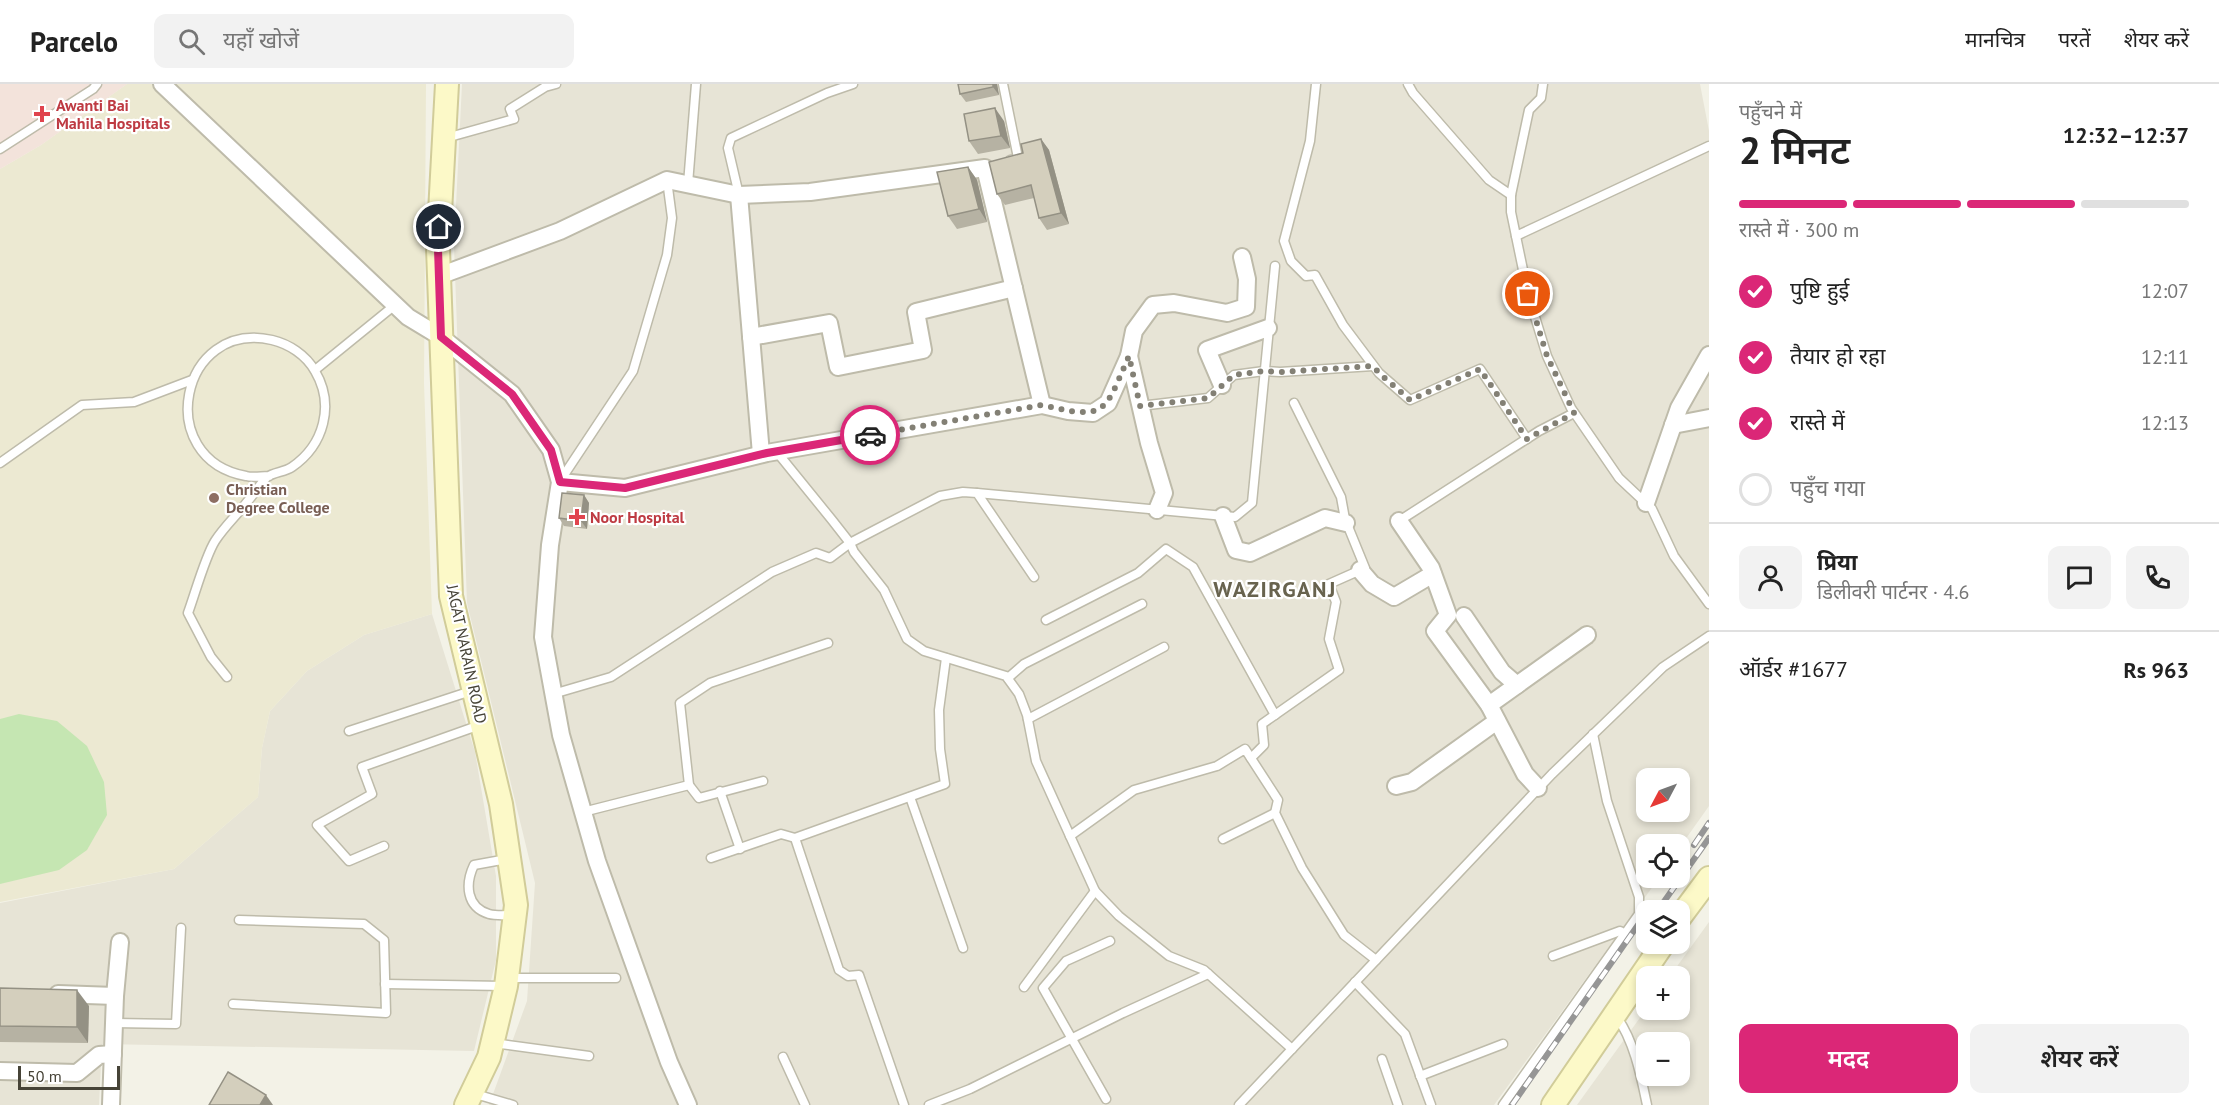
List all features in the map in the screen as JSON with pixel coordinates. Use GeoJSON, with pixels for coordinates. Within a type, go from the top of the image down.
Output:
{"type":"FeatureCollection","features":[{"type":"Feature","properties":{"kind":"street"},"geometry":{"type":"LineString","coordinates":[[162,84],[408,317],[441,337],[512,394],[551,450],[560,482],[550,545],[543,637],[561,735],[597,861],[665,1051],[688,1105]]}},
{"type":"Feature","properties":{"kind":"street","name":"JAGAT NARAIN ROAD"},"geometry":{"type":"LineString","coordinates":[[447,84],[438,249],[451,596],[501,804],[516,905],[506,982],[489,1057],[469,1099]]}},
{"type":"Feature","properties":{"kind":"street"},"geometry":{"type":"LineString","coordinates":[[439,276],[560,231],[667,180],[739,195],[810,192],[985,168],[1042,405]]}},
{"type":"Feature","properties":{"kind":"street"},"geometry":{"type":"LineString","coordinates":[[739,195],[751,337],[768,453]]}},
{"type":"Feature","properties":{"kind":"street"},"geometry":{"type":"LineString","coordinates":[[560,482],[625,488],[768,453],[1042,405],[1068,411],[1093,413],[1108,403],[1129,356],[1134,331],[1153,305],[1174,303],[1227,314],[1246,307],[1247,279],[1242,257]]}},
{"type":"Feature","properties":{"kind":"street"},"geometry":{"type":"LineString","coordinates":[[751,337],[829,323],[838,367],[923,350],[916,312],[1014,288]]}},
{"type":"Feature","properties":{"kind":"street"},"geometry":{"type":"LineString","coordinates":[[1227,314],[1230,343]]}},
{"type":"Feature","properties":{"kind":"street"},"geometry":{"type":"LineString","coordinates":[[1222,385],[1207,350],[1268,328]]}},
{"type":"Feature","properties":{"kind":"street"},"geometry":{"type":"LineString","coordinates":[[1646,503],[1679,408],[1709,355]]}},
{"type":"Feature","properties":{"kind":"street"},"geometry":{"type":"LineString","coordinates":[[1129,356],[1164,493],[1157,510]]}},
{"type":"Feature","properties":{"kind":"street"},"geometry":{"type":"LineString","coordinates":[[1673,425],[1709,418]]}},
{"type":"Feature","properties":{"kind":"street"},"geometry":{"type":"LineString","coordinates":[[1223,516],[1236,550],[1250,553],[1325,518],[1346,523]]}},
{"type":"Feature","properties":{"kind":"street"},"geometry":{"type":"LineString","coordinates":[[1400,521],[1433,574],[1448,615],[1435,631],[1489,705],[1525,774],[1538,788]]}},
{"type":"Feature","properties":{"kind":"street"},"geometry":{"type":"LineString","coordinates":[[1360,570],[1372,584],[1394,597],[1433,574]]}},
{"type":"Feature","properties":{"kind":"street"},"geometry":{"type":"LineString","coordinates":[[1464,616],[1502,672],[1517,685]]}},
{"type":"Feature","properties":{"kind":"street"},"geometry":{"type":"LineString","coordinates":[[1489,705],[1587,635]]}},
{"type":"Feature","properties":{"kind":"street"},"geometry":{"type":"LineString","coordinates":[[1396,786],[1412,782],[1497,721]]}},
{"type":"Feature","properties":{"kind":"street"},"geometry":{"type":"LineString","coordinates":[[1690,904],[1709,878]]}},
{"type":"Feature","properties":{"kind":"street"},"geometry":{"type":"LineString","coordinates":[[111,1105],[115,996],[120,942]]}},
{"type":"Feature","properties":{"kind":"street"},"geometry":{"type":"LineString","coordinates":[[1553,1105],[1656,954]]}},
{"type":"Feature","properties":{"kind":"street"},"geometry":{"type":"LineString","coordinates":[[46,994],[115,996]]}},
{"type":"Feature","properties":{"kind":"street"},"geometry":{"type":"LineString","coordinates":[[0,1071],[77,1072],[99,1055],[113,1054]]}},
{"type":"Feature","properties":{"kind":"lane"},"geometry":{"type":"LineString","coordinates":[[1,146],[93,89],[97,84]]}},
{"type":"Feature","properties":{"kind":"lane"},"geometry":{"type":"LineString","coordinates":[[444,139],[514,119],[510,109],[545,87],[556,84]]}},
{"type":"Feature","properties":{"kind":"lane"},"geometry":{"type":"LineString","coordinates":[[688,184],[696,84]]}},
{"type":"Feature","properties":{"kind":"lane"},"geometry":{"type":"LineString","coordinates":[[739,195],[728,148],[731,138],[827,93],[853,84]]}},
{"type":"Feature","properties":{"kind":"lane"},"geometry":{"type":"LineString","coordinates":[[985,168],[1018,158],[1003,84]]}},
{"type":"Feature","properties":{"kind":"lane"},"geometry":{"type":"LineString","coordinates":[[1316,84],[1310,141],[1284,242],[1291,261],[1306,276],[1315,275],[1343,325],[1373,366],[1410,400],[1480,369],[1527,439]]}},
{"type":"Feature","properties":{"kind":"lane"},"geometry":{"type":"LineString","coordinates":[[1408,84],[1413,93],[1490,180],[1511,195]]}},
{"type":"Feature","properties":{"kind":"lane"},"geometry":{"type":"LineString","coordinates":[[1543,84],[1541,98],[1529,110],[1511,195],[1511,212],[1528,294],[1547,356],[1574,413],[1619,478],[1652,509],[1674,556],[1709,604]]}},
{"type":"Feature","properties":{"kind":"lane"},"geometry":{"type":"LineString","coordinates":[[1516,236],[1709,146]]}},
{"type":"Feature","properties":{"kind":"lane"},"geometry":{"type":"LineString","coordinates":[[560,482],[633,371],[667,255],[672,218],[667,180]]}},
{"type":"Feature","properties":{"kind":"lane"},"geometry":{"type":"LineString","coordinates":[[553,694],[611,677],[772,572],[816,553],[830,558],[849,543],[940,496],[976,492],[1235,517],[1252,503],[1275,266]]}},
{"type":"Feature","properties":{"kind":"lane"},"geometry":{"type":"LineString","coordinates":[[315,370],[396,305]]}},
{"type":"Feature","properties":{"kind":"lane"},"geometry":{"type":"LineString","coordinates":[[261,338],[282,343],[300,354],[315,370],[324,391],[326,413],[320,436],[308,455],[290,469],[269,476],[247,477],[227,471],[209,459],[196,442],[188,422],[187,400],[192,380],[204,362],[220,348],[240,340],[261,338]]}},
{"type":"Feature","properties":{"kind":"lane"},"geometry":{"type":"LineString","coordinates":[[1140,406],[1208,398],[1234,375],[1264,371],[1373,366]]}},
{"type":"Feature","properties":{"kind":"lane"},"geometry":{"type":"LineString","coordinates":[[0,463],[82,405],[134,402],[192,380]]}},
{"type":"Feature","properties":{"kind":"lane"},"geometry":{"type":"LineString","coordinates":[[1251,758],[1264,745],[1262,724],[1339,670],[1329,639],[1336,602],[1329,584],[1365,568],[1346,523],[1341,496],[1294,403]]}},
{"type":"Feature","properties":{"kind":"lane"},"geometry":{"type":"LineString","coordinates":[[1400,521],[1527,439],[1574,413]]}},
{"type":"Feature","properties":{"kind":"lane"},"geometry":{"type":"LineString","coordinates":[[768,453],[832,520],[884,590],[907,639],[924,651],[986,669],[1008,678],[1019,694],[1028,719],[1036,761],[1095,891],[1119,916],[1169,957],[1209,974],[1292,1049]]}},
{"type":"Feature","properties":{"kind":"lane"},"geometry":{"type":"LineString","coordinates":[[226,677],[211,657],[188,613],[214,542],[269,476]]}},
{"type":"Feature","properties":{"kind":"lane"},"geometry":{"type":"LineString","coordinates":[[976,492],[1034,576]]}},
{"type":"Feature","properties":{"kind":"lane"},"geometry":{"type":"LineString","coordinates":[[1046,620],[1138,573],[1166,549],[1193,567],[1275,715]]}},
{"type":"Feature","properties":{"kind":"lane"},"geometry":{"type":"LineString","coordinates":[[1008,678],[1024,664],[1142,604]]}},
{"type":"Feature","properties":{"kind":"lane"},"geometry":{"type":"LineString","coordinates":[[1239,1105],[1538,788],[1663,667],[1709,636]]}},
{"type":"Feature","properties":{"kind":"lane"},"geometry":{"type":"LineString","coordinates":[[763,781],[699,798],[688,785],[680,703],[710,683],[828,643]]}},
{"type":"Feature","properties":{"kind":"lane"},"geometry":{"type":"LineString","coordinates":[[1028,719],[1164,647]]}},
{"type":"Feature","properties":{"kind":"lane"},"geometry":{"type":"LineString","coordinates":[[711,858],[781,834],[795,838],[945,784],[940,749],[939,710],[946,658]]}},
{"type":"Feature","properties":{"kind":"lane"},"geometry":{"type":"LineString","coordinates":[[350,731],[475,689]]}},
{"type":"Feature","properties":{"kind":"lane"},"geometry":{"type":"LineString","coordinates":[[384,846],[350,861],[316,825],[372,794],[362,767],[483,723]]}},
{"type":"Feature","properties":{"kind":"lane"},"geometry":{"type":"LineString","coordinates":[[1503,1105],[1639,915],[1638,897],[1606,801],[1593,734]]}},
{"type":"Feature","properties":{"kind":"lane"},"geometry":{"type":"LineString","coordinates":[[1070,836],[1134,790],[1217,766],[1245,749],[1278,800],[1275,813],[1302,868],[1344,935],[1376,960]]}},
{"type":"Feature","properties":{"kind":"lane"},"geometry":{"type":"LineString","coordinates":[[583,812],[688,785]]}},
{"type":"Feature","properties":{"kind":"lane"},"geometry":{"type":"LineString","coordinates":[[720,791],[740,849]]}},
{"type":"Feature","properties":{"kind":"lane"},"geometry":{"type":"LineString","coordinates":[[909,797],[963,948]]}},
{"type":"Feature","properties":{"kind":"lane"},"geometry":{"type":"LineString","coordinates":[[1223,839],[1275,813]]}},
{"type":"Feature","properties":{"kind":"lane"},"geometry":{"type":"LineString","coordinates":[[795,838],[839,970],[848,976],[859,975],[904,1105]]}},
{"type":"Feature","properties":{"kind":"lane"},"geometry":{"type":"LineString","coordinates":[[509,859],[474,865],[468,877],[468,894],[475,907],[490,915],[514,915]]}},
{"type":"Feature","properties":{"kind":"lane"},"geometry":{"type":"LineString","coordinates":[[1024,987],[1095,891]]}},
{"type":"Feature","properties":{"kind":"lane"},"geometry":{"type":"LineString","coordinates":[[232,1004],[386,1013],[384,940],[364,924],[239,920]]}},
{"type":"Feature","properties":{"kind":"lane"},"geometry":{"type":"LineString","coordinates":[[114,1023],[176,1024],[180,928]]}},
{"type":"Feature","properties":{"kind":"lane"},"geometry":{"type":"LineString","coordinates":[[1553,956],[1620,931],[1625,934]]}},
{"type":"Feature","properties":{"kind":"lane"},"geometry":{"type":"LineString","coordinates":[[1106,1099],[1043,988],[1066,961],[1110,941]]}},
{"type":"Feature","properties":{"kind":"lane"},"geometry":{"type":"LineString","coordinates":[[929,1105],[970,1089],[1209,974]]}},
{"type":"Feature","properties":{"kind":"lane"},"geometry":{"type":"LineString","coordinates":[[385,984],[616,978]]}},
{"type":"Feature","properties":{"kind":"lane"},"geometry":{"type":"LineString","coordinates":[[1355,982],[1405,1034],[1431,1105]]}},
{"type":"Feature","properties":{"kind":"lane"},"geometry":{"type":"LineString","coordinates":[[1615,1015],[1624,1026],[1642,1078],[1647,1105]]}},
{"type":"Feature","properties":{"kind":"lane"},"geometry":{"type":"LineString","coordinates":[[492,1043],[588,1056]]}},
{"type":"Feature","properties":{"kind":"lane"},"geometry":{"type":"LineString","coordinates":[[1420,1076],[1503,1044]]}},
{"type":"Feature","properties":{"kind":"lane"},"geometry":{"type":"LineString","coordinates":[[783,1057],[805,1105]]}},
{"type":"Feature","properties":{"kind":"lane"},"geometry":{"type":"LineString","coordinates":[[1382,1059],[1398,1105]]}},
{"type":"Feature","properties":{"kind":"lane"},"geometry":{"type":"LineString","coordinates":[[469,1099],[513,1105]]}},
{"type":"Feature","properties":{"kind":"shaded area","name":"Awanti Bai Mahila Hospitals"},"geometry":{"type":"Polygon","coordinates":[[[0,84],[127,84],[41,145],[0,169],[0,84]]]}},
{"type":"Feature","properties":{"kind":"shaded area","name":"Christian Degree College"},"geometry":{"type":"Polygon","coordinates":[[[127,84],[426,84],[424,383],[432,614],[364,635],[307,671],[270,711],[262,748],[258,797],[174,869],[0,902],[0,169],[41,145],[127,84]]]}},
{"type":"Feature","properties":{"kind":"shaded area"},"geometry":{"type":"Polygon","coordinates":[[[462,84],[1700,84],[1709,131],[1709,806],[1689,834],[1636,834],[1636,888],[1652,888],[1643,900],[1636,900],[1636,910],[1494,1105],[489,1105],[527,1001],[535,883],[467,603],[454,246],[462,84]]]}},
{"type":"Feature","properties":{"kind":"shaded area"},"geometry":{"type":"Polygon","coordinates":[[[432,614],[475,752],[496,876],[496,960],[474,1051],[102,1044],[99,1105],[0,1105],[0,903],[174,869],[258,797],[262,748],[270,711],[307,671],[364,635],[432,614]]]}},
{"type":"Feature","properties":{"kind":"shaded area"},"geometry":{"type":"Polygon","coordinates":[[[1709,922],[1709,1105],[1577,1105],[1638,1020],[1690,1020],[1690,966],[1677,966],[1686,954],[1690,954],[1690,948],[1709,922]]]}},
{"type":"Feature","properties":{"kind":"green space"},"geometry":{"type":"Polygon","coordinates":[[[19,714],[57,721],[87,746],[104,782],[107,815],[87,850],[59,870],[0,884],[0,719],[19,714]]]}},
{"type":"Feature","properties":{"kind":"building"},"geometry":{"type":"Polygon","coordinates":[[[958,84],[993,84],[993,87],[960,94],[958,84]]]}},
{"type":"Feature","properties":{"kind":"building"},"geometry":{"type":"Polygon","coordinates":[[[995,108],[1001,136],[969,141],[964,114],[995,108]]]}},
{"type":"Feature","properties":{"kind":"building"},"geometry":{"type":"Polygon","coordinates":[[[1041,139],[1061,213],[1039,218],[1031,185],[997,194],[989,162],[1023,153],[1021,144],[1041,139]]]}},
{"type":"Feature","properties":{"kind":"building"},"geometry":{"type":"Polygon","coordinates":[[[968,167],[979,209],[948,216],[937,172],[968,167]]]}},
{"type":"Feature","properties":{"kind":"building"},"geometry":{"type":"Polygon","coordinates":[[[562,493],[584,495],[581,521],[559,518],[562,493]]]}},
{"type":"Feature","properties":{"kind":"building"},"geometry":{"type":"Polygon","coordinates":[[[0,988],[77,990],[77,1027],[0,1026],[0,988]]]}},
{"type":"Feature","properties":{"kind":"building"},"geometry":{"type":"Polygon","coordinates":[[[228,1072],[266,1095],[260,1105],[209,1105],[228,1072]]]}},
{"type":"Feature","properties":{"kind":"railway"},"geometry":{"type":"LineString","coordinates":[[1694,845],[1709,823]]}},
{"type":"Feature","properties":{"kind":"railway"},"geometry":{"type":"LineString","coordinates":[[1665,900],[1709,838]]}},
{"type":"Feature","properties":{"kind":"railway"},"geometry":{"type":"LineString","coordinates":[[1512,1105],[1636,928]]}},
{"type":"Feature","properties":{"kind":"way so far"},"geometry":{"type":"LineString","coordinates":[[870,435],[1042,405],[1068,411],[1093,413],[1108,403],[1129,356],[1140,406],[1208,398],[1234,375],[1264,371],[1373,366],[1410,400],[1480,369],[1527,439],[1574,413],[1547,356],[1528,294]]}},
{"type":"Feature","properties":{"kind":"place","name":"Awanti Bai Mahila Hospitals"},"geometry":{"type":"Point","coordinates":[42,114]}},
{"type":"Feature","properties":{"kind":"place","name":"Christian Degree College"},"geometry":{"type":"Point","coordinates":[214,498]}},
{"type":"Feature","properties":{"kind":"place","name":"Noor Hospital"},"geometry":{"type":"Point","coordinates":[577,517]}},
{"type":"Feature","properties":{"kind":"district","name":"WAZIRGANJ"},"geometry":{"type":"Point","coordinates":[1275,589]}},
{"type":"Feature","properties":{"kind":"route"},"geometry":{"type":"LineString","coordinates":[[439,227],[441,337],[512,394],[551,450],[560,482],[625,488],[767,453],[870,435]]}}]}
